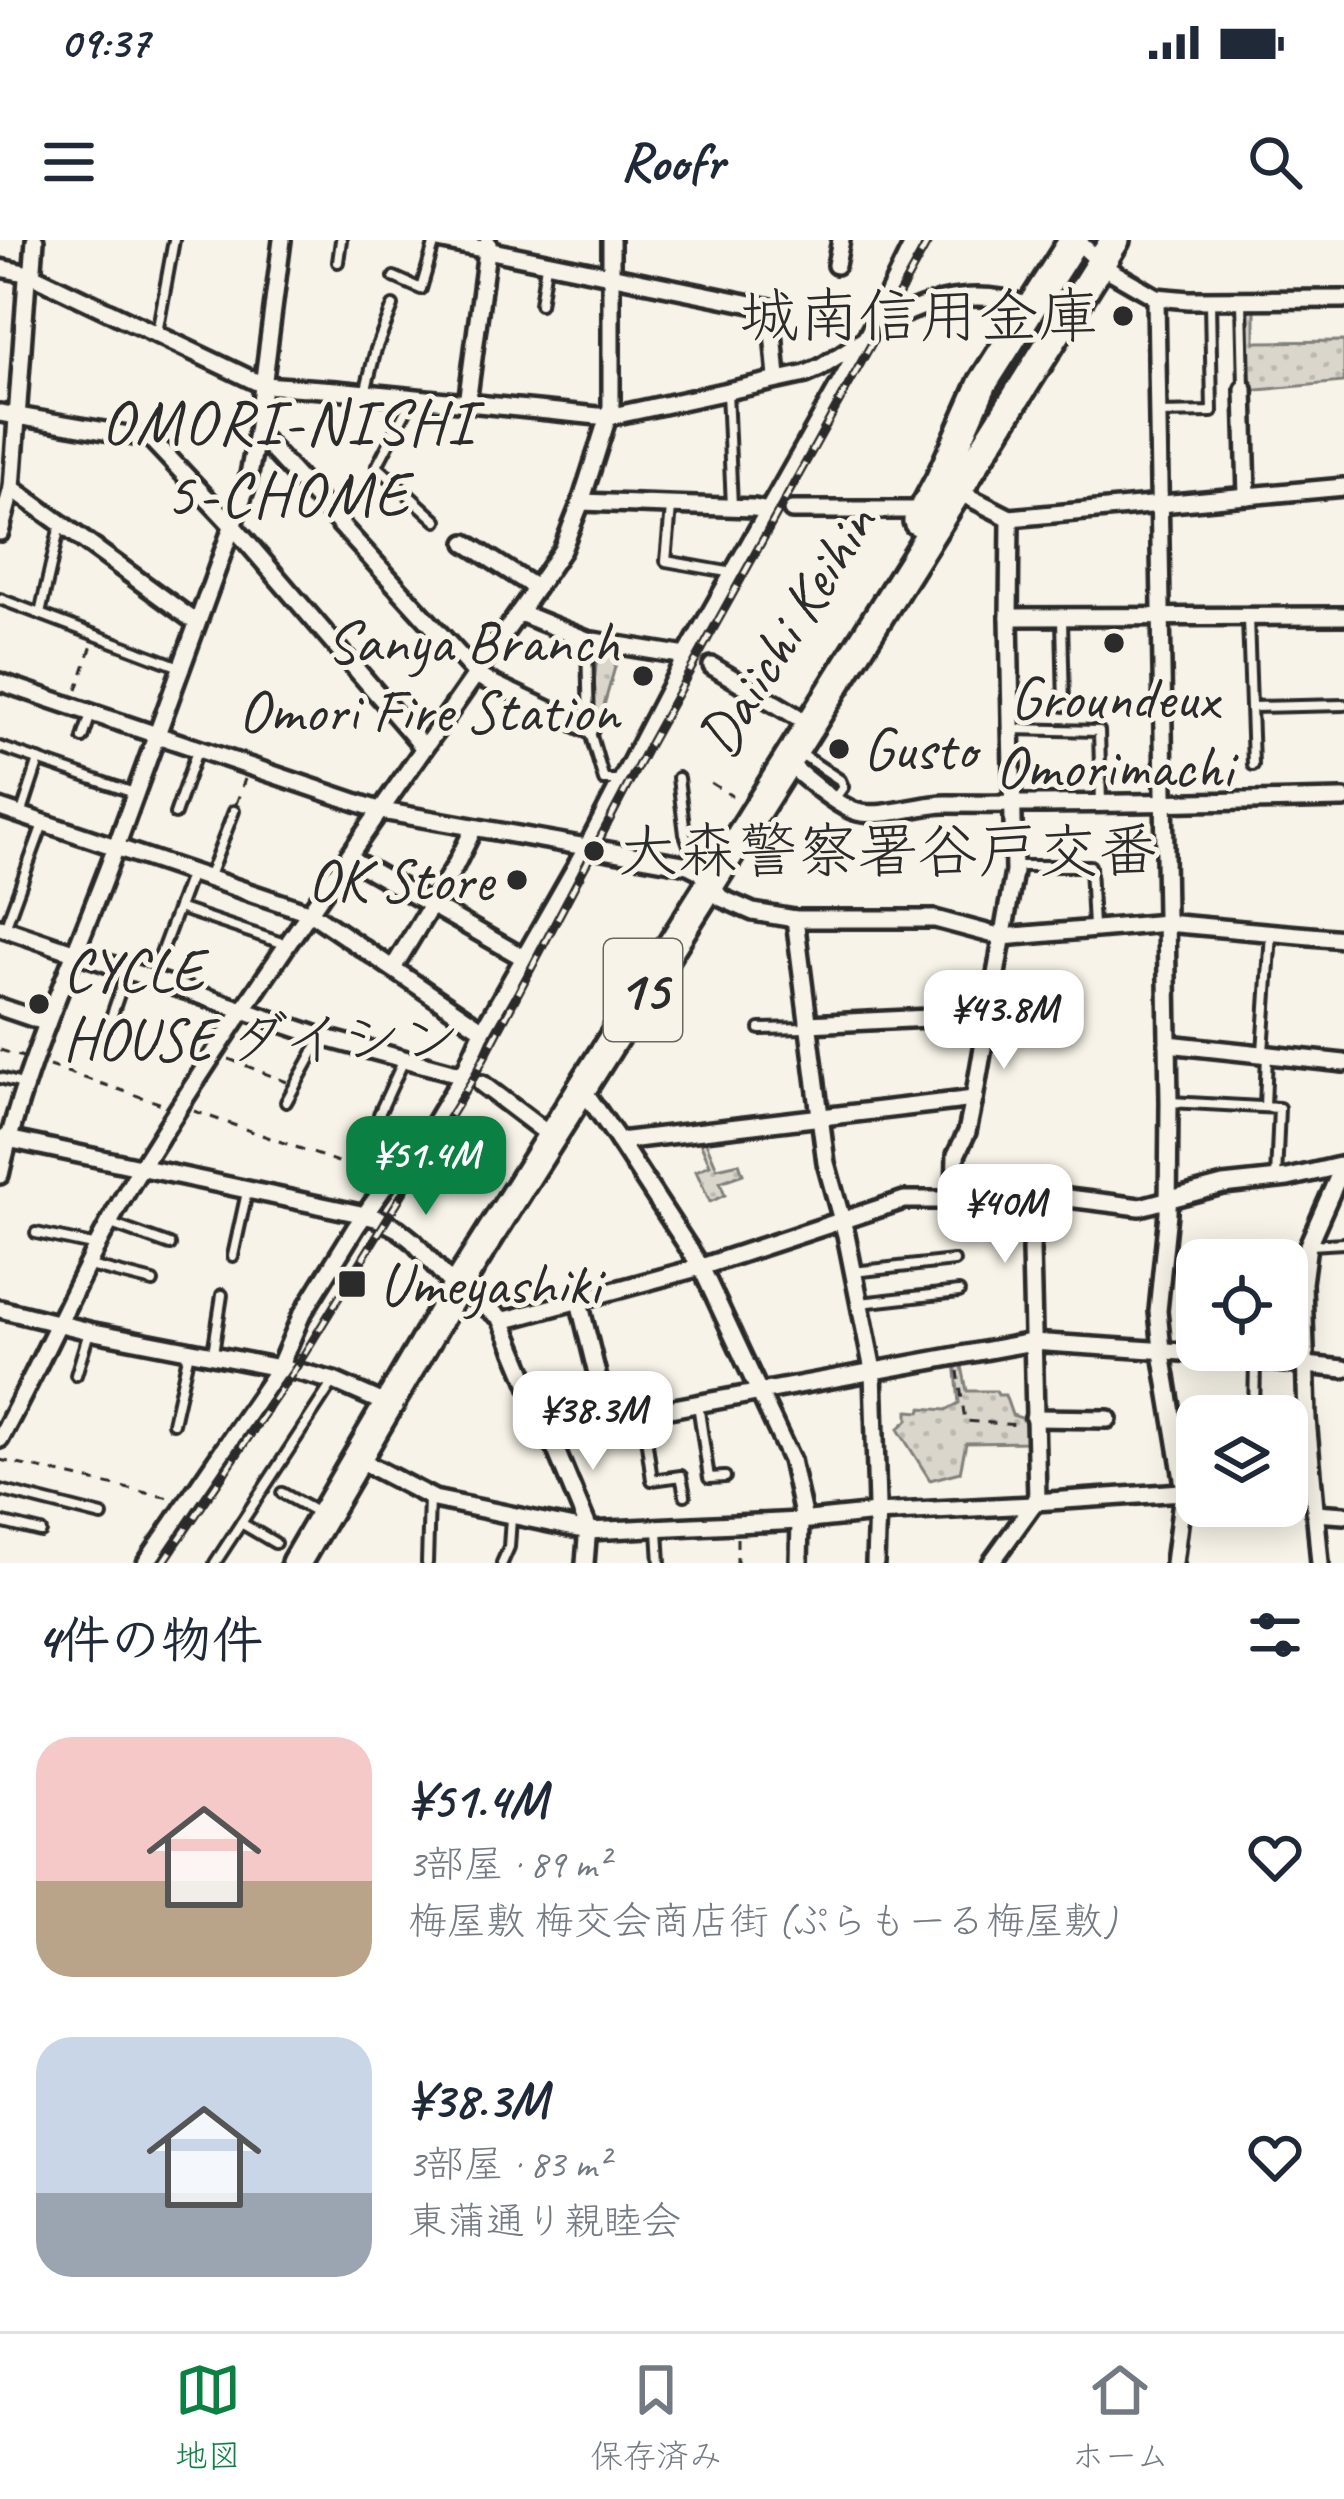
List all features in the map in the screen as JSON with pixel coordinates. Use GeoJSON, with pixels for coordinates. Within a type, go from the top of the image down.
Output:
{"type":"FeatureCollection","features":[{"type":"Feature","properties":{"kind":"highway","name":"Daiichi Keihin"},"geometry":{"type":"LineString","coordinates":[[283,1556],[357,1459],[540,1128],[790,756],[948,485],[983,383],[1031,307],[1093,246]]}},
{"type":"Feature","properties":{"kind":"highway","name":"Daiichi Keihin"},"geometry":{"type":"LineString","coordinates":[[283,1556],[375,1399],[580,1090],[796,716],[924,510],[1000,422],[1022,371],[1093,246]]}},
{"type":"Feature","properties":{"kind":"street"},"geometry":{"type":"LineString","coordinates":[[0,532],[12,488],[27,279],[35,240]]}},
{"type":"Feature","properties":{"kind":"street"},"geometry":{"type":"LineString","coordinates":[[0,1175],[4,1139],[247,485],[282,240]]}},
{"type":"Feature","properties":{"kind":"street"},"geometry":{"type":"LineString","coordinates":[[437,240],[488,245],[547,263],[771,308],[777,378]]}},
{"type":"Feature","properties":{"kind":"street"},"geometry":{"type":"LineString","coordinates":[[0,1439],[6,1415],[141,1168],[562,550],[610,407],[611,240]]}},
{"type":"Feature","properties":{"kind":"street"},"geometry":{"type":"LineString","coordinates":[[836,265],[841,240]]}},
{"type":"Feature","properties":{"kind":"street"},"geometry":{"type":"LineString","coordinates":[[146,1563],[278,1368],[301,1316],[365,1216],[423,1142],[463,1076],[483,1030],[586,848],[686,656],[871,332],[915,240]]}},
{"type":"Feature","properties":{"kind":"street"},"geometry":{"type":"LineString","coordinates":[[467,404],[488,245]]}},
{"type":"Feature","properties":{"kind":"street"},"geometry":{"type":"LineString","coordinates":[[1093,246],[1109,270],[1156,297],[1337,296]]}},
{"type":"Feature","properties":{"kind":"street"},"geometry":{"type":"LineString","coordinates":[[0,268],[30,274],[263,386],[608,416],[820,368],[871,332]]}},
{"type":"Feature","properties":{"kind":"street"},"geometry":{"type":"LineString","coordinates":[[1156,297],[1168,1044],[1168,1202],[1159,1288],[1162,1352],[1176,1422]]}},
{"type":"Feature","properties":{"kind":"street"},"geometry":{"type":"LineString","coordinates":[[906,313],[932,301],[954,298],[1015,301],[1031,307]]}},
{"type":"Feature","properties":{"kind":"street"},"geometry":{"type":"LineString","coordinates":[[1244,389],[1247,496]]}},
{"type":"Feature","properties":{"kind":"street"},"geometry":{"type":"LineString","coordinates":[[0,413],[151,439],[232,525],[424,748]]}},
{"type":"Feature","properties":{"kind":"street"},"geometry":{"type":"LineString","coordinates":[[257,433],[479,677],[589,730]]}},
{"type":"Feature","properties":{"kind":"street"},"geometry":{"type":"LineString","coordinates":[[948,485],[1010,518],[1344,487]]}},
{"type":"Feature","properties":{"kind":"street"},"geometry":{"type":"LineString","coordinates":[[12,488],[197,623]]}},
{"type":"Feature","properties":{"kind":"street"},"geometry":{"type":"LineString","coordinates":[[580,502],[768,511]]}},
{"type":"Feature","properties":{"kind":"street"},"geometry":{"type":"LineString","coordinates":[[792,509],[924,510]]}},
{"type":"Feature","properties":{"kind":"street"},"geometry":{"type":"LineString","coordinates":[[955,1200],[956,1155],[974,1099],[1014,866],[1010,518]]}},
{"type":"Feature","properties":{"kind":"street"},"geometry":{"type":"LineString","coordinates":[[466,544],[536,588]]}},
{"type":"Feature","properties":{"kind":"street"},"geometry":{"type":"LineString","coordinates":[[520,613],[587,640],[686,656]]}},
{"type":"Feature","properties":{"kind":"street"},"geometry":{"type":"LineString","coordinates":[[1009,616],[1344,616]]}},
{"type":"Feature","properties":{"kind":"street"},"geometry":{"type":"LineString","coordinates":[[712,666],[796,716]]}},
{"type":"Feature","properties":{"kind":"street"},"geometry":{"type":"LineString","coordinates":[[0,682],[382,811],[688,866],[722,898],[753,912],[795,920],[935,919],[1002,938],[1166,923],[1344,939]]}},
{"type":"Feature","properties":{"kind":"street"},"geometry":{"type":"LineString","coordinates":[[790,756],[855,812],[938,804],[1344,800]]}},
{"type":"Feature","properties":{"kind":"street"},"geometry":{"type":"LineString","coordinates":[[0,808],[311,913],[483,1030]]}},
{"type":"Feature","properties":{"kind":"street"},"geometry":{"type":"LineString","coordinates":[[393,968],[475,828]]}},
{"type":"Feature","properties":{"kind":"street"},"geometry":{"type":"LineString","coordinates":[[349,858],[524,958]]}},
{"type":"Feature","properties":{"kind":"street"},"geometry":{"type":"LineString","coordinates":[[795,920],[826,1163],[843,1222],[872,1370],[875,1563]]}},
{"type":"Feature","properties":{"kind":"street"},"geometry":{"type":"LineString","coordinates":[[3,928],[322,1036],[463,1076]]}},
{"type":"Feature","properties":{"kind":"street"},"geometry":{"type":"LineString","coordinates":[[0,1007],[47,1023]]}},
{"type":"Feature","properties":{"kind":"street"},"geometry":{"type":"LineString","coordinates":[[808,1026],[989,1015]]}},
{"type":"Feature","properties":{"kind":"street"},"geometry":{"type":"LineString","coordinates":[[1168,1044],[1344,1063]]}},
{"type":"Feature","properties":{"kind":"street"},"geometry":{"type":"LineString","coordinates":[[482,1084],[540,1128]]}},
{"type":"Feature","properties":{"kind":"street"},"geometry":{"type":"LineString","coordinates":[[580,1090],[701,1267],[761,1390],[791,1460],[803,1515],[799,1563]]}},
{"type":"Feature","properties":{"kind":"street"},"geometry":{"type":"LineString","coordinates":[[619,1141],[974,1099]]}},
{"type":"Feature","properties":{"kind":"street"},"geometry":{"type":"LineString","coordinates":[[4,1139],[365,1216],[398,1229],[452,1283],[502,1322],[588,1531],[585,1563]]}},
{"type":"Feature","properties":{"kind":"street"},"geometry":{"type":"LineString","coordinates":[[502,1322],[701,1267],[904,1200],[1034,1193],[1132,1208],[1223,1185],[1343,1166]]}},
{"type":"Feature","properties":{"kind":"street"},"geometry":{"type":"LineString","coordinates":[[1308,1245],[1343,1166]]}},
{"type":"Feature","properties":{"kind":"street"},"geometry":{"type":"LineString","coordinates":[[991,1563],[1034,1504],[1030,1250],[1034,1193]]}},
{"type":"Feature","properties":{"kind":"street"},"geometry":{"type":"LineString","coordinates":[[579,1301],[608,1419]]}},
{"type":"Feature","properties":{"kind":"street"},"geometry":{"type":"LineString","coordinates":[[0,1309],[334,1381],[375,1399]]}},
{"type":"Feature","properties":{"kind":"street"},"geometry":{"type":"LineString","coordinates":[[547,1429],[1032,1342],[1176,1353]]}},
{"type":"Feature","properties":{"kind":"street"},"geometry":{"type":"LineString","coordinates":[[1308,1364],[1344,1369]]}},
{"type":"Feature","properties":{"kind":"street"},"geometry":{"type":"LineString","coordinates":[[1307,1371],[1320,1563]]}},
{"type":"Feature","properties":{"kind":"street"},"geometry":{"type":"LineString","coordinates":[[1034,1422],[1108,1419]]}},
{"type":"Feature","properties":{"kind":"street"},"geometry":{"type":"LineString","coordinates":[[357,1459],[429,1496],[588,1531],[800,1522],[1176,1493]]}},
{"type":"Feature","properties":{"kind":"street"},"geometry":{"type":"LineString","coordinates":[[1308,1483],[1312,1483]]}},
{"type":"Feature","properties":{"kind":"street"},"geometry":{"type":"LineString","coordinates":[[1315,1513],[1344,1515]]}},
{"type":"Feature","properties":{"kind":"street"},"geometry":{"type":"LineString","coordinates":[[1174,1563],[1182,1527]]}},
{"type":"Feature","properties":{"kind":"lane"},"geometry":{"type":"LineString","coordinates":[[157,335],[174,240]]}},
{"type":"Feature","properties":{"kind":"lane"},"geometry":{"type":"LineString","coordinates":[[338,262],[341,240]]}},
{"type":"Feature","properties":{"kind":"lane"},"geometry":{"type":"LineString","coordinates":[[394,277],[421,289],[437,240]]}},
{"type":"Feature","properties":{"kind":"lane"},"geometry":{"type":"LineString","coordinates":[[541,304],[547,263]]}},
{"type":"Feature","properties":{"kind":"lane"},"geometry":{"type":"LineString","coordinates":[[1158,413],[1212,412],[1210,300]]}},
{"type":"Feature","properties":{"kind":"lane"},"geometry":{"type":"LineString","coordinates":[[1242,300],[1244,389]]}},
{"type":"Feature","properties":{"kind":"lane"},"geometry":{"type":"LineString","coordinates":[[365,393],[393,306]]}},
{"type":"Feature","properties":{"kind":"lane"},"geometry":{"type":"LineString","coordinates":[[727,390],[732,507]]}},
{"type":"Feature","properties":{"kind":"lane"},"geometry":{"type":"LineString","coordinates":[[412,398],[377,466],[437,521]]}},
{"type":"Feature","properties":{"kind":"lane"},"geometry":{"type":"LineString","coordinates":[[671,506],[666,560],[733,573]]}},
{"type":"Feature","properties":{"kind":"lane"},"geometry":{"type":"LineString","coordinates":[[40,614],[61,523]]}},
{"type":"Feature","properties":{"kind":"lane"},"geometry":{"type":"LineString","coordinates":[[0,599],[180,667]]}},
{"type":"Feature","properties":{"kind":"lane"},"geometry":{"type":"LineString","coordinates":[[1062,617],[1064,706]]}},
{"type":"Feature","properties":{"kind":"lane"},"geometry":{"type":"LineString","coordinates":[[1248,617],[1253,765]]}},
{"type":"Feature","properties":{"kind":"lane"},"geometry":{"type":"LineString","coordinates":[[587,640],[589,730],[604,781],[621,780]]}},
{"type":"Feature","properties":{"kind":"lane"},"geometry":{"type":"LineString","coordinates":[[1252,707],[1344,705]]}},
{"type":"Feature","properties":{"kind":"lane"},"geometry":{"type":"LineString","coordinates":[[82,738],[91,712]]}},
{"type":"Feature","properties":{"kind":"lane"},"geometry":{"type":"LineString","coordinates":[[1011,729],[1099,730],[1101,804]]}},
{"type":"Feature","properties":{"kind":"lane"},"geometry":{"type":"LineString","coordinates":[[0,747],[134,793]]}},
{"type":"Feature","properties":{"kind":"lane"},"geometry":{"type":"LineString","coordinates":[[175,814],[198,748]]}},
{"type":"Feature","properties":{"kind":"lane"},"geometry":{"type":"LineString","coordinates":[[21,815],[39,760]]}},
{"type":"Feature","properties":{"kind":"lane"},"geometry":{"type":"LineString","coordinates":[[678,778],[685,834],[705,878]]}},
{"type":"Feature","properties":{"kind":"lane"},"geometry":{"type":"LineString","coordinates":[[209,877],[234,811]]}},
{"type":"Feature","properties":{"kind":"lane"},"geometry":{"type":"LineString","coordinates":[[3,928],[44,823]]}},
{"type":"Feature","properties":{"kind":"lane"},"geometry":{"type":"LineString","coordinates":[[1014,866],[1090,866],[1093,930]]}},
{"type":"Feature","properties":{"kind":"lane"},"geometry":{"type":"LineString","coordinates":[[152,978],[192,871]]}},
{"type":"Feature","properties":{"kind":"lane"},"geometry":{"type":"LineString","coordinates":[[178,908],[289,946]]}},
{"type":"Feature","properties":{"kind":"lane"},"geometry":{"type":"LineString","coordinates":[[1265,1107],[1271,933]]}},
{"type":"Feature","properties":{"kind":"lane"},"geometry":{"type":"LineString","coordinates":[[107,1029],[128,970]]}},
{"type":"Feature","properties":{"kind":"lane"},"geometry":{"type":"LineString","coordinates":[[760,1029],[808,1026]]}},
{"type":"Feature","properties":{"kind":"lane"},"geometry":{"type":"LineString","coordinates":[[286,1102],[322,1036]]}},
{"type":"Feature","properties":{"kind":"lane"},"geometry":{"type":"LineString","coordinates":[[379,1114],[404,1060]]}},
{"type":"Feature","properties":{"kind":"lane"},"geometry":{"type":"LineString","coordinates":[[0,1078],[26,1085]]}},
{"type":"Feature","properties":{"kind":"lane"},"geometry":{"type":"LineString","coordinates":[[1168,1102],[1279,1108],[1276,1179]]}},
{"type":"Feature","properties":{"kind":"lane"},"geometry":{"type":"LineString","coordinates":[[232,1256],[247,1191]]}},
{"type":"Feature","properties":{"kind":"lane"},"geometry":{"type":"LineString","coordinates":[[110,1223],[170,1245]]}},
{"type":"Feature","properties":{"kind":"lane"},"geometry":{"type":"LineString","coordinates":[[36,1233],[97,1246]]}},
{"type":"Feature","properties":{"kind":"lane"},"geometry":{"type":"LineString","coordinates":[[1308,1245],[1344,1243]]}},
{"type":"Feature","properties":{"kind":"lane"},"geometry":{"type":"LineString","coordinates":[[852,1272],[954,1261]]}},
{"type":"Feature","properties":{"kind":"lane"},"geometry":{"type":"LineString","coordinates":[[88,1265],[153,1282]]}},
{"type":"Feature","properties":{"kind":"lane"},"geometry":{"type":"LineString","coordinates":[[858,1303],[959,1292]]}},
{"type":"Feature","properties":{"kind":"lane"},"geometry":{"type":"LineString","coordinates":[[212,1355],[222,1295]]}},
{"type":"Feature","properties":{"kind":"lane"},"geometry":{"type":"LineString","coordinates":[[76,1375],[89,1331]]}},
{"type":"Feature","properties":{"kind":"lane"},"geometry":{"type":"LineString","coordinates":[[173,1424],[189,1350]]}},
{"type":"Feature","properties":{"kind":"lane"},"geometry":{"type":"LineString","coordinates":[[215,1563],[334,1381]]}},
{"type":"Feature","properties":{"kind":"lane"},"geometry":{"type":"LineString","coordinates":[[698,1403],[709,1478],[724,1477]]}},
{"type":"Feature","properties":{"kind":"lane"},"geometry":{"type":"LineString","coordinates":[[642,1414],[652,1480],[681,1476],[686,1495]]}},
{"type":"Feature","properties":{"kind":"lane"},"geometry":{"type":"LineString","coordinates":[[0,1490],[102,1516]]}},
{"type":"Feature","properties":{"kind":"lane"},"geometry":{"type":"LineString","coordinates":[[282,1493],[311,1509]]}},
{"type":"Feature","properties":{"kind":"lane"},"geometry":{"type":"LineString","coordinates":[[427,1563],[429,1496]]}},
{"type":"Feature","properties":{"kind":"lane"},"geometry":{"type":"LineString","coordinates":[[502,1563],[512,1515]]}},
{"type":"Feature","properties":{"kind":"lane"},"geometry":{"type":"LineString","coordinates":[[0,1522],[41,1532]]}},
{"type":"Feature","properties":{"kind":"lane"},"geometry":{"type":"LineString","coordinates":[[241,1522],[283,1556]]}},
{"type":"Feature","properties":{"kind":"lane"},"geometry":{"type":"LineString","coordinates":[[658,1528],[660,1563]]}},
{"type":"Feature","properties":{"kind":"path"},"geometry":{"type":"LineString","coordinates":[[71,706],[95,635]]}},
{"type":"Feature","properties":{"kind":"path"},"geometry":{"type":"LineString","coordinates":[[234,811],[249,766]]}},
{"type":"Feature","properties":{"kind":"path"},"geometry":{"type":"LineString","coordinates":[[710,783],[732,796]]}},
{"type":"Feature","properties":{"kind":"path"},"geometry":{"type":"LineString","coordinates":[[0,1050],[372,1174]]}},
{"type":"Feature","properties":{"kind":"path"},"geometry":{"type":"LineString","coordinates":[[216,1054],[296,1085]]}},
{"type":"Feature","properties":{"kind":"path"},"geometry":{"type":"LineString","coordinates":[[957,1357],[965,1421],[1034,1422]]}},
{"type":"Feature","properties":{"kind":"path"},"geometry":{"type":"LineString","coordinates":[[0,1460],[186,1502]]}},
{"type":"Feature","properties":{"kind":"path"},"geometry":{"type":"LineString","coordinates":[[736,1524],[736,1563]]}},
{"type":"Feature","properties":{"kind":"shaded area"},"geometry":{"type":"Polygon","coordinates":[[[1255,299],[1255,342],[1344,341],[1344,382],[1247,391],[1242,300],[1255,299]]]}},
{"type":"Feature","properties":{"kind":"shaded area"},"geometry":{"type":"Polygon","coordinates":[[[598,646],[620,650],[598,726],[590,723],[598,646]]]}},
{"type":"Feature","properties":{"kind":"shaded area"},"geometry":{"type":"Polygon","coordinates":[[[697,1135],[703,1135],[717,1168],[739,1163],[743,1174],[720,1182],[725,1195],[710,1202],[696,1171],[710,1165],[697,1135]]]}},
{"type":"Feature","properties":{"kind":"shaded area"},"geometry":{"type":"Polygon","coordinates":[[[955,1361],[961,1361],[967,1391],[1005,1395],[1012,1415],[1031,1421],[1030,1442],[966,1443],[960,1472],[930,1480],[898,1429],[908,1420],[908,1411],[946,1410],[959,1403],[955,1361]]]}},
{"type":"Feature","properties":{"kind":"railway"},"geometry":{"type":"LineString","coordinates":[[163,1563],[297,1366],[474,1077],[649,745],[929,240]]}},
{"type":"Feature","properties":{"kind":"place","name":"城南信用金庫"},"geometry":{"type":"Point","coordinates":[1123,316]}},
{"type":"Feature","properties":{"kind":"place","name":"Groundeux Omorimachi"},"geometry":{"type":"Point","coordinates":[1114,643]}},
{"type":"Feature","properties":{"kind":"place","name":"Sanya Branch Omori Fire Station"},"geometry":{"type":"Point","coordinates":[643,676]}},
{"type":"Feature","properties":{"kind":"place","name":"Gusto"},"geometry":{"type":"Point","coordinates":[839,749]}},
{"type":"Feature","properties":{"kind":"place","name":"大森警察署谷戸交番"},"geometry":{"type":"Point","coordinates":[594,851]}},
{"type":"Feature","properties":{"kind":"place","name":"OK Store"},"geometry":{"type":"Point","coordinates":[517,880]}},
{"type":"Feature","properties":{"kind":"place","name":"CYCLE HOUSE ダイシン"},"geometry":{"type":"Point","coordinates":[39,1004]}},
{"type":"Feature","properties":{"kind":"place","name":"Umeyashiki"},"geometry":{"type":"Point","coordinates":[352,1284]}},
{"type":"Feature","properties":{"kind":"district","name":"OMORI-NISHI 5-CHOME"},"geometry":{"type":"Point","coordinates":[288,458]}}]}
